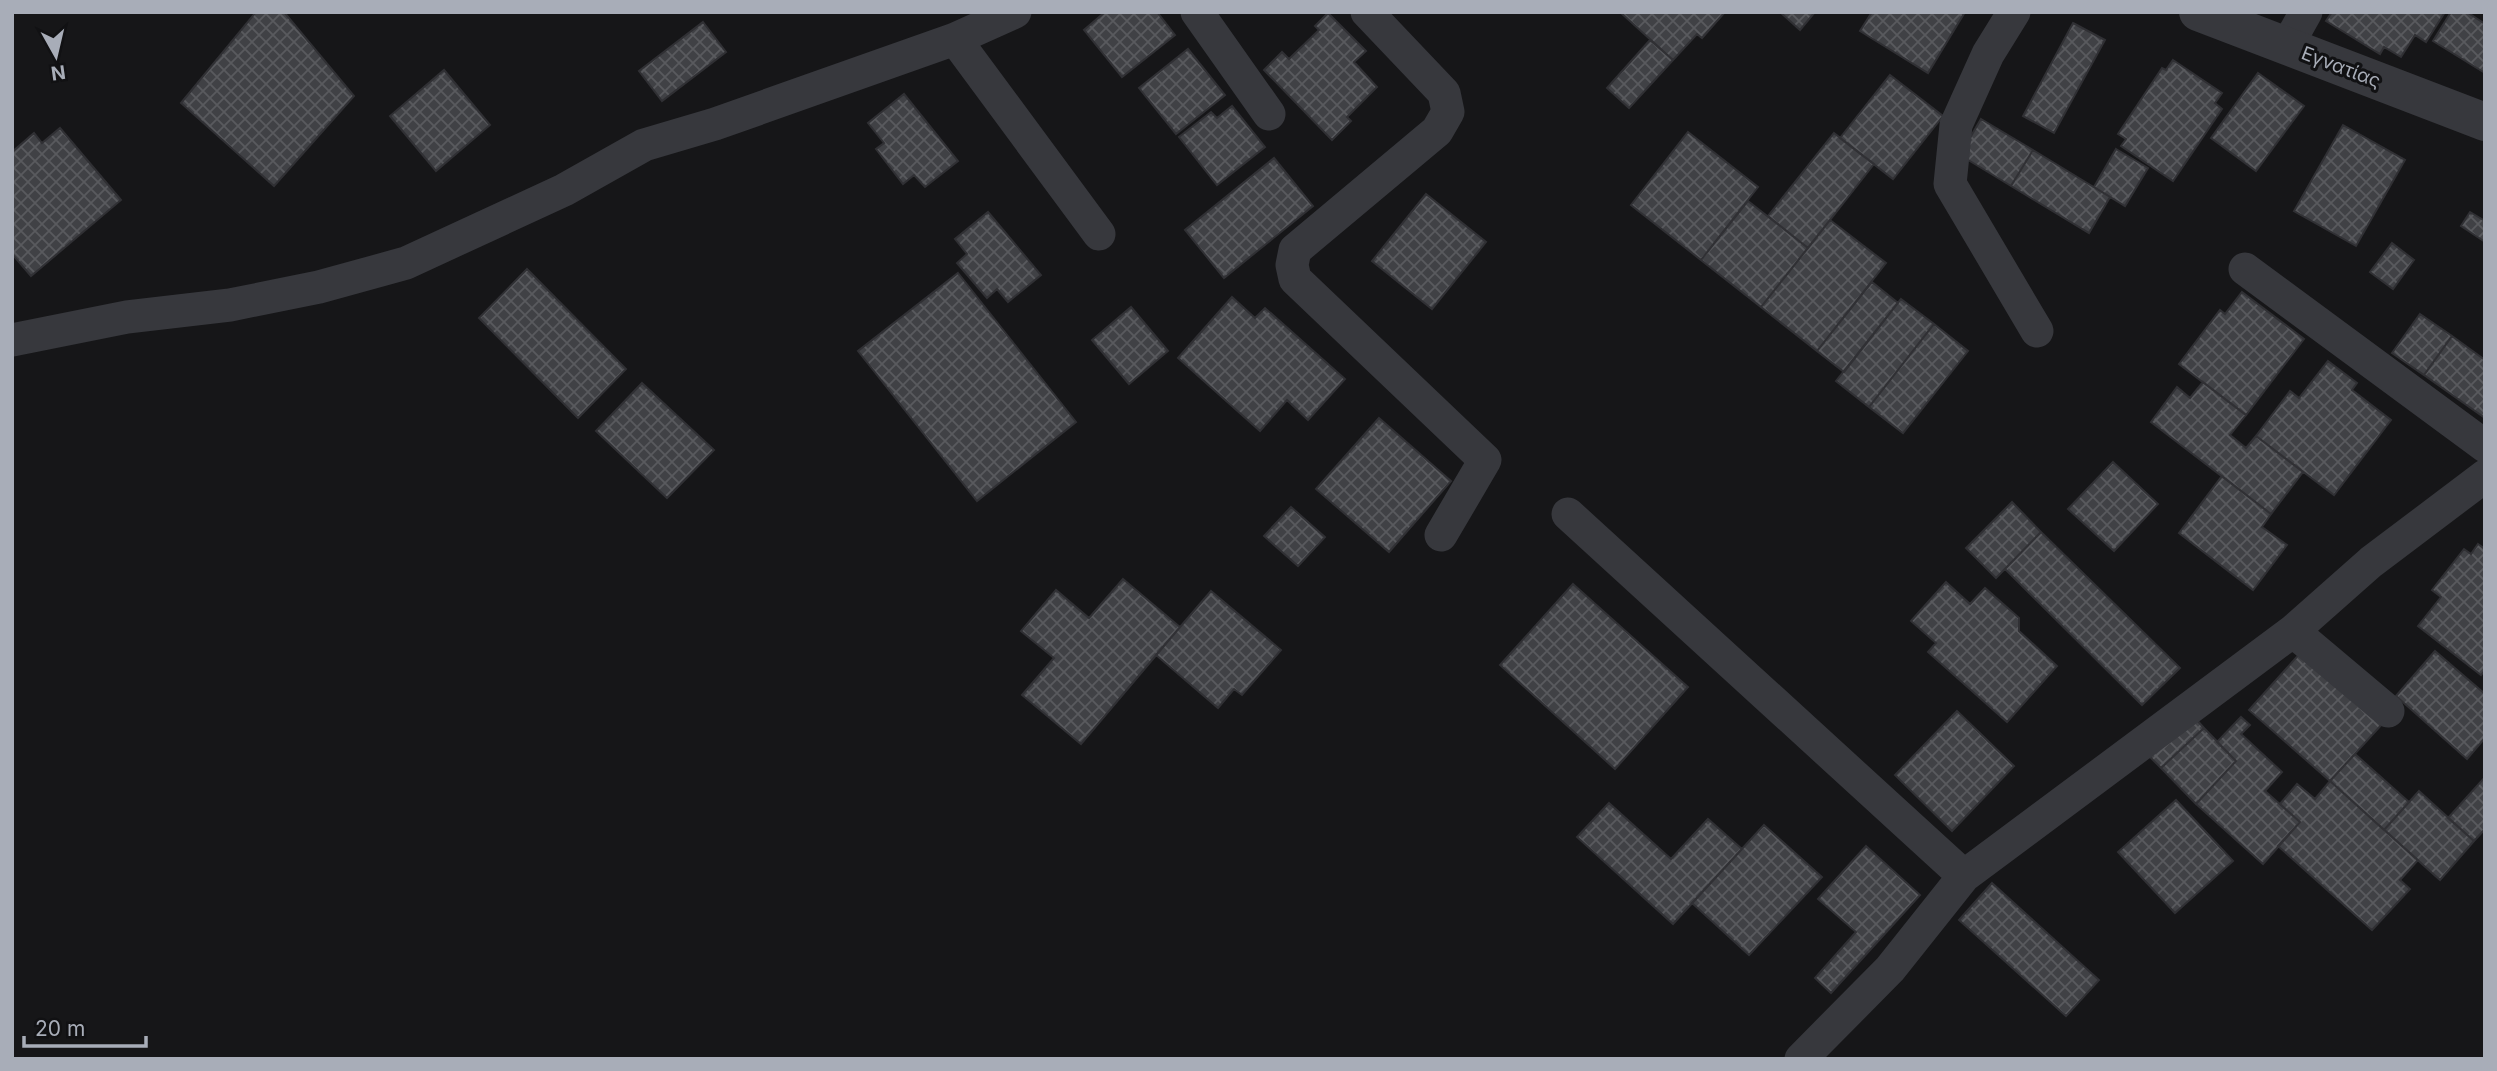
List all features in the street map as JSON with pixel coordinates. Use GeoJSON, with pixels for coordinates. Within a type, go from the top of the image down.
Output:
{"type":"FeatureCollection","features":[{"type":"Feature","properties":{"kind":"street"},"geometry":{"type":"LineString","coordinates":[[12,340],[127,317],[230,305],[319,287],[406,262],[564,190],[644,145],[715,124],[955,39],[1015,12]]}},
{"type":"Feature","properties":{"kind":"street"},"geometry":{"type":"LineString","coordinates":[[1197,12],[1269,114]]}},
{"type":"Feature","properties":{"kind":"street"},"geometry":{"type":"LineString","coordinates":[[1367,12],[1444,93],[1448,112],[1437,131],[1294,250],[1292,265],[1295,279],[1485,460],[1441,535]]}},
{"type":"Feature","properties":{"kind":"street"},"geometry":{"type":"LineString","coordinates":[[2014,12],[1988,54],[1956,125],[1950,184],[2037,331]]}},
{"type":"Feature","properties":{"kind":"street","name":"Εγνατίας"},"geometry":{"type":"LineString","coordinates":[[2198,12],[2485,122]]}},
{"type":"Feature","properties":{"kind":"street"},"geometry":{"type":"LineString","coordinates":[[2287,46],[2306,12]]}},
{"type":"Feature","properties":{"kind":"street"},"geometry":{"type":"LineString","coordinates":[[955,39],[1099,234]]}},
{"type":"Feature","properties":{"kind":"street"},"geometry":{"type":"LineString","coordinates":[[2245,269],[2485,446]]}},
{"type":"Feature","properties":{"kind":"street"},"geometry":{"type":"LineString","coordinates":[[1801,1059],[1891,969],[1964,876],[2294,631],[2371,562],[2485,476]]}},
{"type":"Feature","properties":{"kind":"street"},"geometry":{"type":"LineString","coordinates":[[1568,514],[1964,876]]}},
{"type":"Feature","properties":{"kind":"street"},"geometry":{"type":"LineString","coordinates":[[2294,631],[2388,711]]}},
{"type":"Feature","properties":{"kind":"building"},"geometry":{"type":"Polygon","coordinates":[[[256,12],[284,12],[354,96],[274,186],[181,103],[256,12]]]}},
{"type":"Feature","properties":{"kind":"building"},"geometry":{"type":"Polygon","coordinates":[[[1105,12],[1157,12],[1175,35],[1122,77],[1084,30],[1105,12]]]}},
{"type":"Feature","properties":{"kind":"building"},"geometry":{"type":"Polygon","coordinates":[[[1620,12],[1725,12],[1702,38],[1697,34],[1673,60],[1620,12]]]}},
{"type":"Feature","properties":{"kind":"building"},"geometry":{"type":"Polygon","coordinates":[[[1780,12],[1815,12],[1800,30],[1780,12]]]}},
{"type":"Feature","properties":{"kind":"building"},"geometry":{"type":"Polygon","coordinates":[[[1872,12],[1965,12],[1928,73],[1860,31],[1872,12]]]}},
{"type":"Feature","properties":{"kind":"building"},"geometry":{"type":"Polygon","coordinates":[[[2332,12],[2445,12],[2426,42],[2415,35],[2401,57],[2384,47],[2380,54],[2326,21],[2332,12]]]}},
{"type":"Feature","properties":{"kind":"building"},"geometry":{"type":"Polygon","coordinates":[[[2451,12],[2467,12],[2485,24],[2485,73],[2433,41],[2451,12]]]}},
{"type":"Feature","properties":{"kind":"building"},"geometry":{"type":"Polygon","coordinates":[[[1328,13],[1366,51],[1354,62],[1377,87],[1347,117],[1351,121],[1332,140],[1264,70],[1282,52],[1289,59],[1319,30],[1315,26],[1328,13]]]}},
{"type":"Feature","properties":{"kind":"building"},"geometry":{"type":"Polygon","coordinates":[[[703,22],[726,52],[662,101],[639,71],[703,22]]]}},
{"type":"Feature","properties":{"kind":"building"},"geometry":{"type":"Polygon","coordinates":[[[2073,23],[2105,40],[2054,133],[2023,116],[2073,23]]]}},
{"type":"Feature","properties":{"kind":"building"},"geometry":{"type":"Polygon","coordinates":[[[1650,40],[1673,60],[1629,108],[1607,88],[1650,40]]]}},
{"type":"Feature","properties":{"kind":"building"},"geometry":{"type":"Polygon","coordinates":[[[1188,49],[1225,95],[1176,134],[1139,88],[1188,49]]]}},
{"type":"Feature","properties":{"kind":"building"},"geometry":{"type":"Polygon","coordinates":[[[2173,60],[2222,93],[2215,103],[2222,109],[2173,181],[2121,146],[2126,139],[2118,134],[2162,68],[2166,70],[2173,60]]]}},
{"type":"Feature","properties":{"kind":"building"},"geometry":{"type":"Polygon","coordinates":[[[444,70],[490,125],[436,171],[390,116],[444,70]]]}},
{"type":"Feature","properties":{"kind":"building"},"geometry":{"type":"Polygon","coordinates":[[[2258,73],[2304,106],[2256,171],[2211,138],[2258,73]]]}},
{"type":"Feature","properties":{"kind":"building"},"geometry":{"type":"Polygon","coordinates":[[[1890,75],[1943,116],[1893,179],[1840,138],[1890,75]]]}},
{"type":"Feature","properties":{"kind":"building"},"geometry":{"type":"Polygon","coordinates":[[[904,94],[958,161],[925,187],[914,175],[903,184],[876,149],[884,143],[868,123],[904,94]]]}},
{"type":"Feature","properties":{"kind":"building"},"geometry":{"type":"Polygon","coordinates":[[[1232,106],[1265,147],[1217,185],[1179,137],[1211,112],[1217,118],[1232,106]]]}},
{"type":"Feature","properties":{"kind":"building"},"geometry":{"type":"Polygon","coordinates":[[[1981,119],[2033,150],[2011,186],[1960,155],[1981,119]]]}},
{"type":"Feature","properties":{"kind":"building"},"geometry":{"type":"Polygon","coordinates":[[[2343,125],[2405,160],[2356,246],[2294,211],[2343,125]]]}},
{"type":"Feature","properties":{"kind":"building"},"geometry":{"type":"Polygon","coordinates":[[[60,128],[121,200],[31,276],[12,254],[12,152],[34,133],[42,143],[60,128]]]}},
{"type":"Feature","properties":{"kind":"building"},"geometry":{"type":"Polygon","coordinates":[[[1688,132],[1758,187],[1701,260],[1631,205],[1688,132]]]}},
{"type":"Feature","properties":{"kind":"building"},"geometry":{"type":"Polygon","coordinates":[[[1834,133],[1874,164],[1808,248],[1768,216],[1834,133]]]}},
{"type":"Feature","properties":{"kind":"building"},"geometry":{"type":"Polygon","coordinates":[[[2116,149],[2148,168],[2125,206],[2094,187],[2116,149]]]}},
{"type":"Feature","properties":{"kind":"building"},"geometry":{"type":"Polygon","coordinates":[[[2033,150],[2110,197],[2089,233],[2011,186],[2033,150]]]}},
{"type":"Feature","properties":{"kind":"building"},"geometry":{"type":"Polygon","coordinates":[[[1274,158],[1313,206],[1224,278],[1185,230],[1274,158]]]}},
{"type":"Feature","properties":{"kind":"building"},"geometry":{"type":"Polygon","coordinates":[[[1426,194],[1486,242],[1432,309],[1372,261],[1426,194]]]}},
{"type":"Feature","properties":{"kind":"building"},"geometry":{"type":"Polygon","coordinates":[[[1748,201],[1808,248],[1761,307],[1701,260],[1748,201]]]}},
{"type":"Feature","properties":{"kind":"building"},"geometry":{"type":"Polygon","coordinates":[[[988,212],[1041,275],[1008,302],[997,289],[987,298],[957,263],[967,254],[955,239],[988,212]]]}},
{"type":"Feature","properties":{"kind":"building"},"geometry":{"type":"Polygon","coordinates":[[[2470,212],[2485,221],[2485,242],[2461,226],[2470,212]]]}},
{"type":"Feature","properties":{"kind":"building"},"geometry":{"type":"Polygon","coordinates":[[[1830,220],[1886,263],[1817,351],[1761,307],[1830,220]]]}},
{"type":"Feature","properties":{"kind":"building"},"geometry":{"type":"Polygon","coordinates":[[[2392,243],[2414,260],[2393,289],[2370,272],[2392,243]]]}},
{"type":"Feature","properties":{"kind":"building"},"geometry":{"type":"Polygon","coordinates":[[[527,269],[626,369],[578,418],[479,318],[527,269]]]}},
{"type":"Feature","properties":{"kind":"building"},"geometry":{"type":"Polygon","coordinates":[[[958,273],[1076,422],[977,501],[858,351],[958,273]]]}},
{"type":"Feature","properties":{"kind":"building"},"geometry":{"type":"Polygon","coordinates":[[[1872,282],[1898,303],[1844,372],[1817,351],[1872,282]]]}},
{"type":"Feature","properties":{"kind":"building"},"geometry":{"type":"Polygon","coordinates":[[[2242,292],[2304,339],[2246,415],[2179,364],[2220,310],[2225,314],[2242,292]]]}},
{"type":"Feature","properties":{"kind":"building"},"geometry":{"type":"Polygon","coordinates":[[[1232,297],[1255,318],[1265,308],[1345,379],[1308,420],[1287,400],[1260,431],[1178,358],[1232,297]]]}},
{"type":"Feature","properties":{"kind":"building"},"geometry":{"type":"Polygon","coordinates":[[[1901,299],[1934,324],[1869,407],[1836,381],[1901,299]]]}},
{"type":"Feature","properties":{"kind":"building"},"geometry":{"type":"Polygon","coordinates":[[[1131,307],[1168,351],[1129,384],[1092,340],[1131,307]]]}},
{"type":"Feature","properties":{"kind":"building"},"geometry":{"type":"Polygon","coordinates":[[[2420,314],[2452,336],[2424,375],[2392,353],[2420,314]]]}},
{"type":"Feature","properties":{"kind":"building"},"geometry":{"type":"Polygon","coordinates":[[[1934,324],[1968,351],[1903,433],[1869,407],[1934,324]]]}},
{"type":"Feature","properties":{"kind":"building"},"geometry":{"type":"Polygon","coordinates":[[[2452,336],[2485,360],[2485,418],[2424,375],[2452,336]]]}},
{"type":"Feature","properties":{"kind":"building"},"geometry":{"type":"Polygon","coordinates":[[[2328,361],[2357,383],[2352,390],[2391,420],[2334,495],[2256,436],[2290,391],[2299,398],[2328,361]]]}},
{"type":"Feature","properties":{"kind":"building"},"geometry":{"type":"Polygon","coordinates":[[[2203,382],[2246,415],[2230,435],[2246,448],[2256,436],[2303,472],[2271,514],[2151,422],[2177,387],[2190,398],[2203,382]]]}},
{"type":"Feature","properties":{"kind":"building"},"geometry":{"type":"Polygon","coordinates":[[[642,383],[714,450],[667,498],[596,431],[642,383]]]}},
{"type":"Feature","properties":{"kind":"building"},"geometry":{"type":"Polygon","coordinates":[[[1379,418],[1451,481],[1389,552],[1316,489],[1379,418]]]}},
{"type":"Feature","properties":{"kind":"building"},"geometry":{"type":"Polygon","coordinates":[[[2113,462],[2158,504],[2114,551],[2068,509],[2113,462]]]}},
{"type":"Feature","properties":{"kind":"building"},"geometry":{"type":"Polygon","coordinates":[[[2222,476],[2271,514],[2262,527],[2287,545],[2253,590],[2179,533],[2222,476]]]}},
{"type":"Feature","properties":{"kind":"building"},"geometry":{"type":"Polygon","coordinates":[[[2012,502],[2041,532],[1996,578],[1966,548],[2012,502]]]}},
{"type":"Feature","properties":{"kind":"building"},"geometry":{"type":"Polygon","coordinates":[[[1291,507],[1325,537],[1298,566],[1264,536],[1291,507]]]}},
{"type":"Feature","properties":{"kind":"building"},"geometry":{"type":"Polygon","coordinates":[[[2041,532],[2180,668],[2142,705],[2005,569],[2041,532]]]}},
{"type":"Feature","properties":{"kind":"building"},"geometry":{"type":"Polygon","coordinates":[[[2478,544],[2485,549],[2485,670],[2481,675],[2418,626],[2441,597],[2432,590],[2464,549],[2471,554],[2478,544]]]}},
{"type":"Feature","properties":{"kind":"building"},"geometry":{"type":"Polygon","coordinates":[[[1123,579],[1180,627],[1081,744],[1022,695],[1054,658],[1021,631],[1056,590],[1089,618],[1123,579]]]}},
{"type":"Feature","properties":{"kind":"building"},"geometry":{"type":"Polygon","coordinates":[[[1946,582],[1970,604],[1985,588],[2019,618],[2019,631],[2057,666],[2007,722],[1928,652],[1936,643],[1911,621],[1946,582]]]}},
{"type":"Feature","properties":{"kind":"building"},"geometry":{"type":"Polygon","coordinates":[[[1573,584],[1688,687],[1615,769],[1500,665],[1573,584]]]}},
{"type":"Feature","properties":{"kind":"building"},"geometry":{"type":"Polygon","coordinates":[[[1211,591],[1281,650],[1242,695],[1234,689],[1218,708],[1156,655],[1211,591]]]}},
{"type":"Feature","properties":{"kind":"building"},"geometry":{"type":"Polygon","coordinates":[[[2303,650],[2384,722],[2330,781],[2249,710],[2303,650]]]}},
{"type":"Feature","properties":{"kind":"building"},"geometry":{"type":"Polygon","coordinates":[[[2435,651],[2485,694],[2485,738],[2467,759],[2396,696],[2435,651]]]}},
{"type":"Feature","properties":{"kind":"building"},"geometry":{"type":"Polygon","coordinates":[[[1957,711],[2014,766],[1952,831],[1895,775],[1957,711]]]}},
{"type":"Feature","properties":{"kind":"building"},"geometry":{"type":"Polygon","coordinates":[[[2241,717],[2250,725],[2241,734],[2282,772],[2265,791],[2300,822],[2263,864],[2196,804],[2236,761],[2217,742],[2241,717]]]}},
{"type":"Feature","properties":{"kind":"building"},"geometry":{"type":"Polygon","coordinates":[[[2195,718],[2204,728],[2161,768],[2141,748],[2195,718]]]}},
{"type":"Feature","properties":{"kind":"building"},"geometry":{"type":"Polygon","coordinates":[[[2204,728],[2236,761],[2196,804],[2161,768],[2204,728]]]}},
{"type":"Feature","properties":{"kind":"building"},"geometry":{"type":"Polygon","coordinates":[[[2355,754],[2409,802],[2384,830],[2330,781],[2355,754]]]}},
{"type":"Feature","properties":{"kind":"building"},"geometry":{"type":"Polygon","coordinates":[[[2485,777],[2485,829],[2474,841],[2448,818],[2485,777]]]}},
{"type":"Feature","properties":{"kind":"building"},"geometry":{"type":"Polygon","coordinates":[[[2330,781],[2418,860],[2400,880],[2410,889],[2372,930],[2278,846],[2300,822],[2280,804],[2297,784],[2315,799],[2330,781]]]}},
{"type":"Feature","properties":{"kind":"building"},"geometry":{"type":"Polygon","coordinates":[[[2419,791],[2474,841],[2440,880],[2384,830],[2419,791]]]}},
{"type":"Feature","properties":{"kind":"building"},"geometry":{"type":"Polygon","coordinates":[[[2176,800],[2233,861],[2175,913],[2118,852],[2176,800]]]}},
{"type":"Feature","properties":{"kind":"building"},"geometry":{"type":"Polygon","coordinates":[[[1609,803],[1671,859],[1708,819],[1742,849],[1673,924],[1577,837],[1609,803]]]}},
{"type":"Feature","properties":{"kind":"building"},"geometry":{"type":"Polygon","coordinates":[[[1764,825],[1822,877],[1749,955],[1692,903],[1764,825]]]}},
{"type":"Feature","properties":{"kind":"building"},"geometry":{"type":"Polygon","coordinates":[[[1866,846],[1920,895],[1831,993],[1815,978],[1856,932],[1818,899],[1866,846]]]}},
{"type":"Feature","properties":{"kind":"building"},"geometry":{"type":"Polygon","coordinates":[[[1992,883],[2099,980],[2066,1016],[1959,920],[1992,883]]]}}]}
